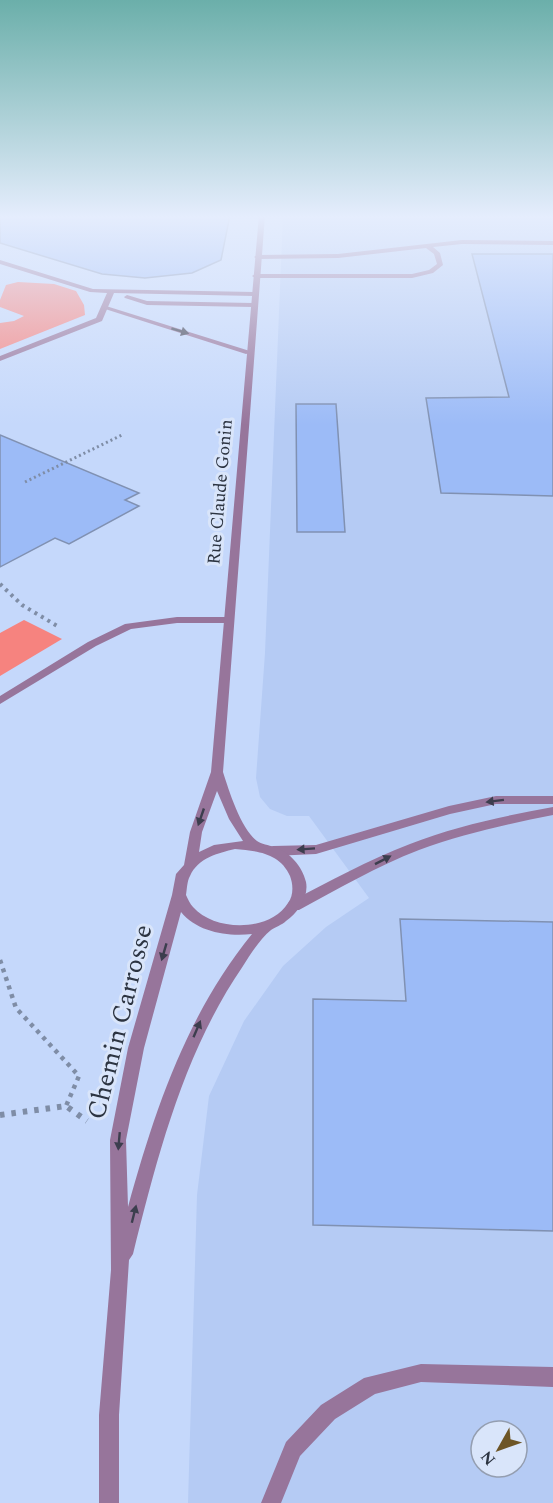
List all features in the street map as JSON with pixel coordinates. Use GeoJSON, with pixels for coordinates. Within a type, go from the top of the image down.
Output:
{"type":"FeatureCollection","features":[{"type":"Feature","properties":{"kind":"street"},"geometry":{"type":"LineString","coordinates":[[70,285],[111,293],[254,294]]}},
{"type":"Feature","properties":{"kind":"street","name":"Rue Claude Gonin"},"geometry":{"type":"LineString","coordinates":[[190,864],[196,832],[217,772],[254,285]]}},
{"type":"Feature","properties":{"kind":"street"},"geometry":{"type":"LineString","coordinates":[[111,293],[147,303],[253,304]]}},
{"type":"Feature","properties":{"kind":"street"},"geometry":{"type":"LineString","coordinates":[[0,359],[99,319],[111,293]]}},
{"type":"Feature","properties":{"kind":"street"},"geometry":{"type":"LineString","coordinates":[[104,308],[249,352]]}},
{"type":"Feature","properties":{"kind":"street"},"geometry":{"type":"LineString","coordinates":[[0,700],[120,629],[149,622],[228,620]]}},
{"type":"Feature","properties":{"kind":"street","name":"Rue Claude Gonin"},"geometry":{"type":"LineString","coordinates":[[217,772],[225,800],[236,823],[253,845]]}},
{"type":"Feature","properties":{"kind":"street"},"geometry":{"type":"LineString","coordinates":[[273,851],[316,849],[449,810],[496,800],[553,800]]}},
{"type":"Feature","properties":{"kind":"street","name":"Chemin Carrosse"},"geometry":{"type":"LineString","coordinates":[[180,895],[187,910],[202,922],[223,929],[244,930],[267,926],[283,918],[294,906],[391,856],[428,842],[508,819],[553,811]]}},
{"type":"Feature","properties":{"kind":"street"},"geometry":{"type":"LineString","coordinates":[[190,864],[202,854],[218,848],[253,845],[273,851],[289,861],[298,875],[300,891],[294,906]]}},
{"type":"Feature","properties":{"kind":"street","name":"Chemin Carrosse"},"geometry":{"type":"LineString","coordinates":[[109,1503],[109,1415],[120,1270],[118,1140],[136,1048],[180,895],[180,878],[190,864]]}},
{"type":"Feature","properties":{"kind":"street","name":"Chemin Carrosse"},"geometry":{"type":"LineString","coordinates":[[120,1270],[146,1168],[174,1085],[202,1018],[240,955],[267,926]]}},
{"type":"Feature","properties":{"kind":"street"},"geometry":{"type":"LineString","coordinates":[[271,1503],[292,1449],[328,1412],[371,1385],[421,1373],[553,1377]]}},
{"type":"Feature","properties":{"kind":"path"},"geometry":{"type":"LineString","coordinates":[[25,482],[124,434]]}},
{"type":"Feature","properties":{"kind":"path"},"geometry":{"type":"LineString","coordinates":[[0,584],[22,605],[39,617],[92,644]]}},
{"type":"Feature","properties":{"kind":"path"},"geometry":{"type":"LineString","coordinates":[[0,960],[16,1008],[79,1076],[66,1106]]}},
{"type":"Feature","properties":{"kind":"path"},"geometry":{"type":"LineString","coordinates":[[0,1115],[66,1106],[118,1140]]}},
{"type":"Feature","properties":{"kind":"shaded area"},"geometry":{"type":"Polygon","coordinates":[[[6,285],[58,285],[76,291],[84,305],[85,315],[0,349],[0,323],[14,321],[24,316],[0,307],[0,300],[6,285]]]}},
{"type":"Feature","properties":{"kind":"shaded area"},"geometry":{"type":"Polygon","coordinates":[[[280,285],[553,285],[553,1503],[188,1503],[197,1195],[209,1096],[244,1021],[283,966],[326,927],[369,898],[309,816],[287,816],[270,809],[260,797],[256,778],[265,653],[280,285]]]}},
{"type":"Feature","properties":{"kind":"shaded area"},"geometry":{"type":"Polygon","coordinates":[[[24,620],[62,639],[0,676],[0,633],[24,620]]]}},
{"type":"Feature","properties":{"kind":"building"},"geometry":{"type":"Polygon","coordinates":[[[480,285],[553,285],[553,496],[441,493],[426,398],[509,397],[480,285]]]}},
{"type":"Feature","properties":{"kind":"building"},"geometry":{"type":"Polygon","coordinates":[[[296,404],[336,404],[345,532],[297,532],[296,404]]]}},
{"type":"Feature","properties":{"kind":"building"},"geometry":{"type":"Polygon","coordinates":[[[0,435],[139,493],[125,500],[139,506],[69,544],[55,538],[0,567],[0,435]]]}},
{"type":"Feature","properties":{"kind":"building"},"geometry":{"type":"Polygon","coordinates":[[[400,919],[553,922],[553,1231],[313,1225],[313,999],[406,1001],[400,919]]]}}]}
